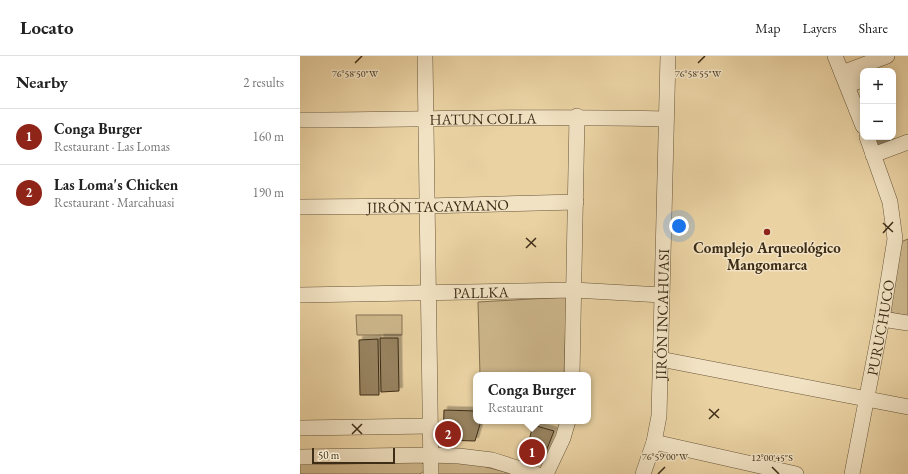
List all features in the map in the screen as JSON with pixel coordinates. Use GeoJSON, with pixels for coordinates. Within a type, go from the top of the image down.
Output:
{"type":"FeatureCollection","features":[{"type":"Feature","properties":{"kind":"street"},"geometry":{"type":"LineString","coordinates":[[425,56],[431,474]]}},
{"type":"Feature","properties":{"kind":"street","name":"JIRÓN INCAHUASI"},"geometry":{"type":"LineString","coordinates":[[643,474],[654,442],[659,416],[668,56]]}},
{"type":"Feature","properties":{"kind":"street"},"geometry":{"type":"LineString","coordinates":[[835,56],[855,76],[860,101]]}},
{"type":"Feature","properties":{"kind":"street"},"geometry":{"type":"LineString","coordinates":[[855,76],[887,56]]}},
{"type":"Feature","properties":{"kind":"street"},"geometry":{"type":"LineString","coordinates":[[572,372],[577,116]]}},
{"type":"Feature","properties":{"kind":"street","name":"HATUN COLLA"},"geometry":{"type":"LineString","coordinates":[[300,120],[426,120],[577,116],[666,119]]}},
{"type":"Feature","properties":{"kind":"street","name":"PURUCHUCO"},"geometry":{"type":"LineString","coordinates":[[852,474],[882,319],[901,237],[868,140]]}},
{"type":"Feature","properties":{"kind":"street"},"geometry":{"type":"LineString","coordinates":[[873,155],[908,142]]}},
{"type":"Feature","properties":{"kind":"street","name":"JIRÓN TACAYMANO"},"geometry":{"type":"LineString","coordinates":[[300,207],[426,206],[576,202]]}},
{"type":"Feature","properties":{"kind":"street","name":"PALLKA"},"geometry":{"type":"LineString","coordinates":[[300,296],[574,290],[662,294]]}},
{"type":"Feature","properties":{"kind":"street"},"geometry":{"type":"LineString","coordinates":[[882,319],[908,323]]}},
{"type":"Feature","properties":{"kind":"street"},"geometry":{"type":"LineString","coordinates":[[660,359],[908,407]]}},
{"type":"Feature","properties":{"kind":"street"},"geometry":{"type":"LineString","coordinates":[[546,474],[563,438],[567,424]]}},
{"type":"Feature","properties":{"kind":"street"},"geometry":{"type":"LineString","coordinates":[[300,428],[430,426]]}},
{"type":"Feature","properties":{"kind":"street"},"geometry":{"type":"LineString","coordinates":[[654,442],[796,474]]}},
{"type":"Feature","properties":{"kind":"street"},"geometry":{"type":"LineString","coordinates":[[300,457],[431,455],[492,460],[536,474]]}},
{"type":"Feature","properties":{"kind":"shaded area"},"geometry":{"type":"Polygon","coordinates":[[[908,239],[908,316],[887,312],[898,243],[908,239]]]}},
{"type":"Feature","properties":{"kind":"shaded area"},"geometry":{"type":"Polygon","coordinates":[[[567,297],[564,372],[480,372],[478,302],[567,297]]]}},
{"type":"Feature","properties":{"kind":"shaded area"},"geometry":{"type":"Polygon","coordinates":[[[356,315],[402,315],[402,335],[357,335],[356,315]]]}},
{"type":"Feature","properties":{"kind":"shaded area"},"geometry":{"type":"Polygon","coordinates":[[[420,461],[424,465],[424,471],[420,474],[300,474],[300,463],[420,461]]]}},
{"type":"Feature","properties":{"kind":"shaded area"},"geometry":{"type":"Polygon","coordinates":[[[439,461],[471,463],[513,474],[439,474],[436,470],[435,463],[439,461]]]}},
{"type":"Feature","properties":{"kind":"building"},"geometry":{"type":"Polygon","coordinates":[[[872,140],[889,140],[892,147],[877,151],[872,140]]]}},
{"type":"Feature","properties":{"kind":"building"},"geometry":{"type":"Polygon","coordinates":[[[380,338],[398,338],[399,391],[381,392],[380,338]]]}},
{"type":"Feature","properties":{"kind":"building"},"geometry":{"type":"Polygon","coordinates":[[[378,339],[379,395],[360,395],[359,340],[378,339]]]}},
{"type":"Feature","properties":{"kind":"building"},"geometry":{"type":"Polygon","coordinates":[[[444,410],[473,411],[473,424],[480,424],[475,441],[443,440],[444,410]]]}},
{"type":"Feature","properties":{"kind":"building"},"geometry":{"type":"Polygon","coordinates":[[[533,425],[554,431],[542,462],[525,456],[533,425]]]}},
{"type":"Feature","properties":{"kind":"place","name":"Complejo Arqueológico Mangomarca"},"geometry":{"type":"Point","coordinates":[767,232]}},
{"type":"Feature","properties":{"kind":"place","name":"Las Loma's Chicken"},"geometry":{"type":"Point","coordinates":[448,434]}},
{"type":"Feature","properties":{"kind":"place","name":"Conga Burger"},"geometry":{"type":"Point","coordinates":[532,452]}}]}
